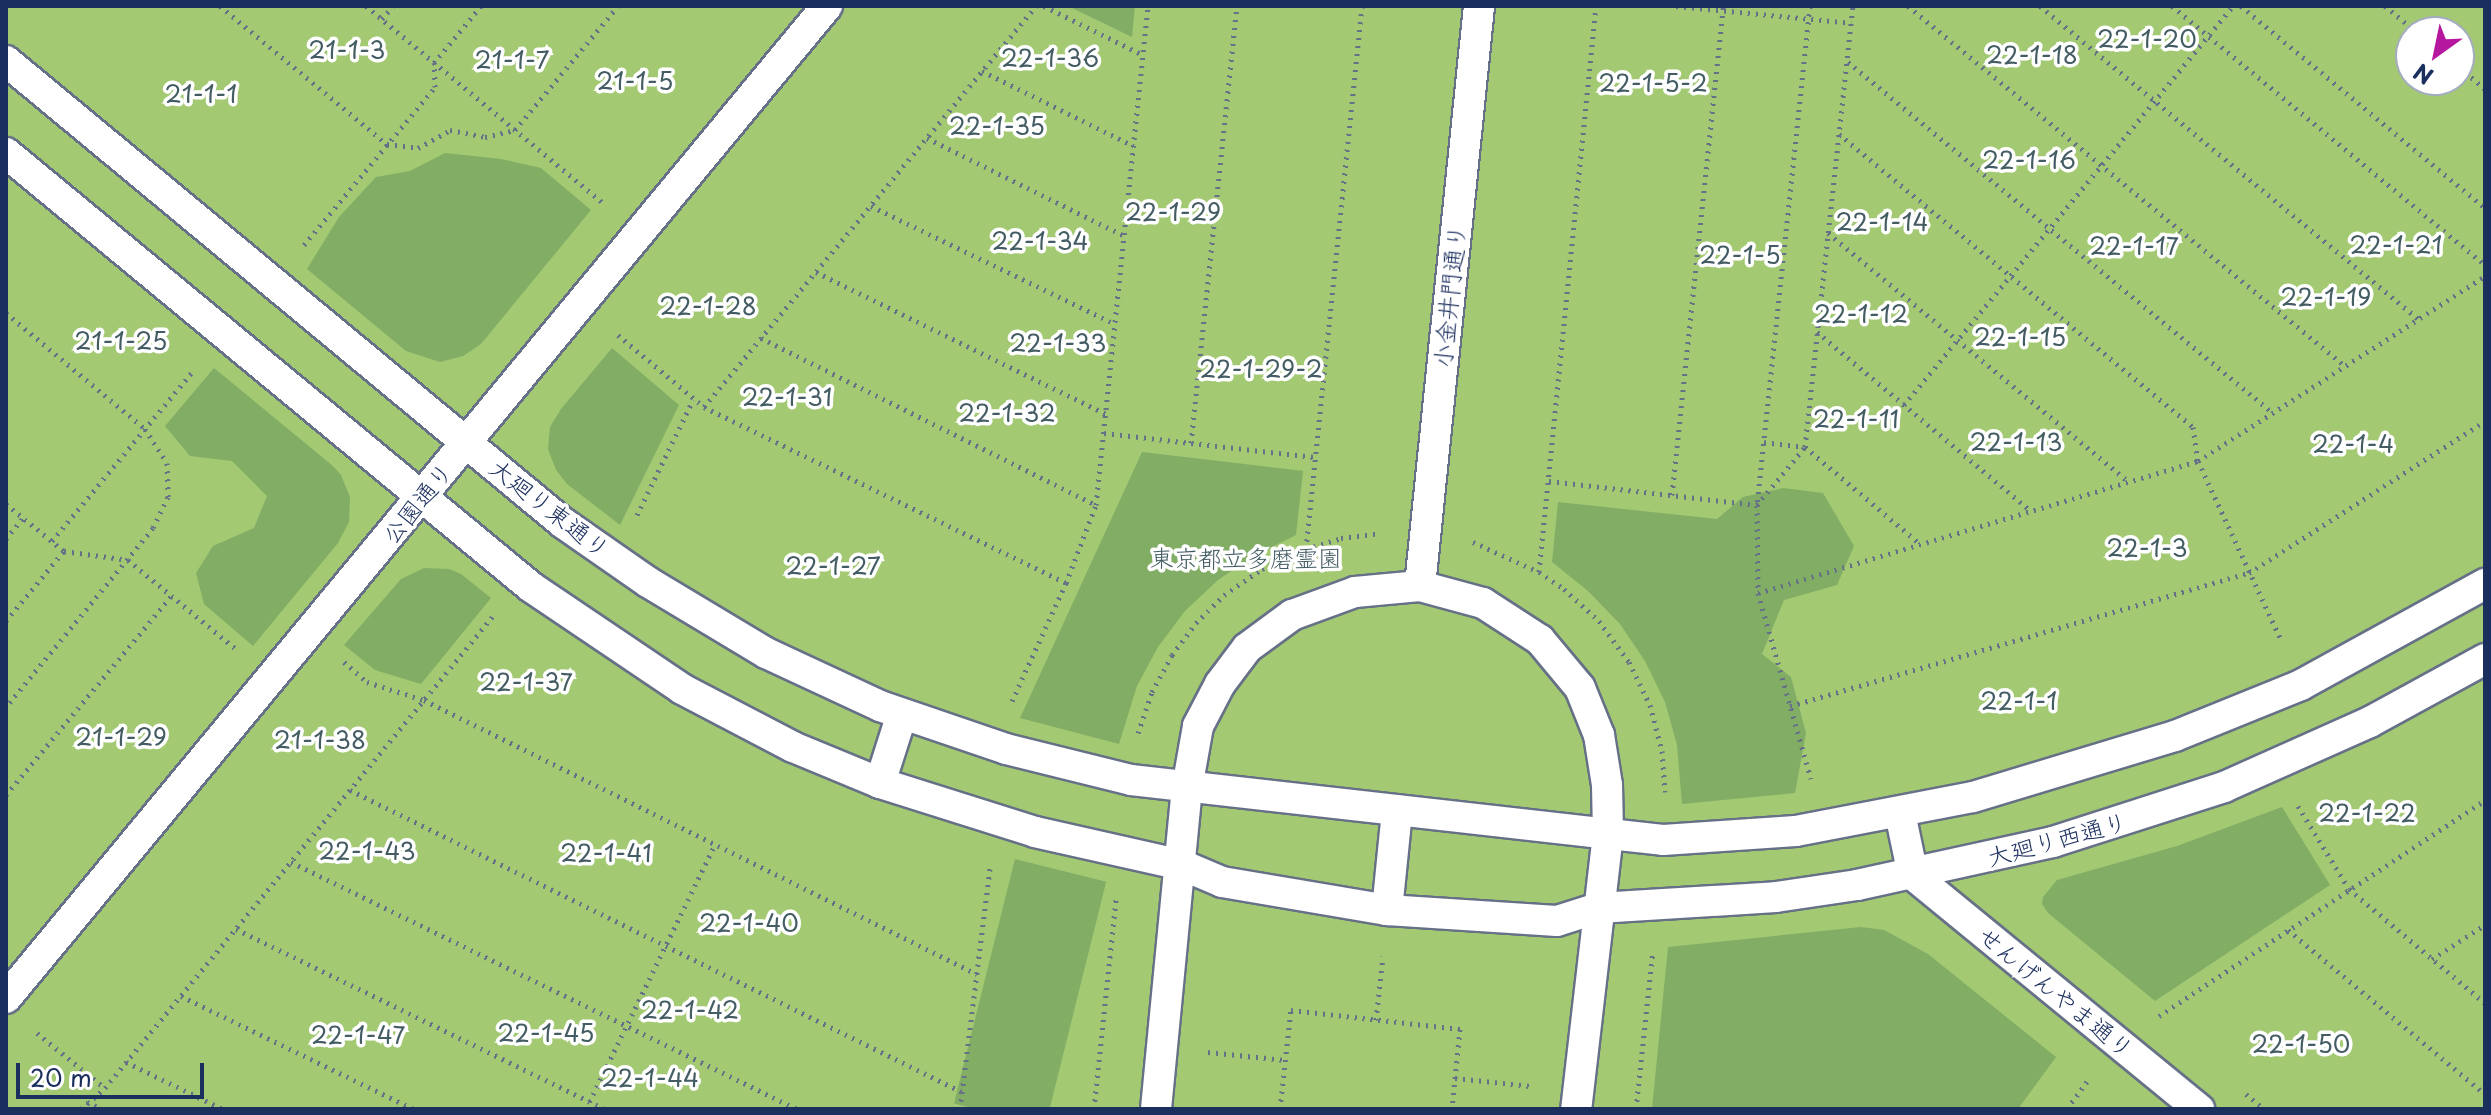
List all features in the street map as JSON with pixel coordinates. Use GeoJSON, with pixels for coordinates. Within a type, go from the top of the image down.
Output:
{"type":"FeatureCollection","features":[{"type":"Feature","properties":{"kind":"lane","name":"公園通り"},"geometry":{"type":"LineString","coordinates":[[6,998],[827,6]]}},
{"type":"Feature","properties":{"kind":"lane","name":"小金井門通り"},"geometry":{"type":"LineString","coordinates":[[1420,586],[1479,6]]}},
{"type":"Feature","properties":{"kind":"lane","name":"大廻り東通り"},"geometry":{"type":"LineString","coordinates":[[6,61],[563,523],[692,609],[797,669],[902,714],[1006,749],[1131,780],[1608,834]]}},
{"type":"Feature","properties":{"kind":"lane"},"geometry":{"type":"LineString","coordinates":[[6,153],[531,587],[682,689],[793,747],[880,783],[1035,832],[1182,865]]}},
{"type":"Feature","properties":{"kind":"lane"},"geometry":{"type":"LineString","coordinates":[[1608,834],[1663,840],[1741,837],[1900,813],[2017,786],[2122,754],[2301,685],[2485,584]]}},
{"type":"Feature","properties":{"kind":"lane"},"geometry":{"type":"LineString","coordinates":[[1156,1109],[1182,865],[1187,788],[1198,726],[1220,684],[1247,648],[1292,615],[1355,592],[1420,586],[1483,603],[1540,640],[1580,688],[1599,735],[1607,785],[1608,834],[1576,1109]]}},
{"type":"Feature","properties":{"kind":"lane","name":"大廻り西通り"},"geometry":{"type":"LineString","coordinates":[[1182,865],[1222,882],[1387,910],[1557,921],[1598,908],[1776,897],[1913,875],[2053,842],[2135,817],[2273,767],[2370,722],[2485,659]]}},
{"type":"Feature","properties":{"kind":"lane"},"geometry":{"type":"LineString","coordinates":[[880,783],[902,714]]}},
{"type":"Feature","properties":{"kind":"lane"},"geometry":{"type":"LineString","coordinates":[[1387,910],[1397,811]]}},
{"type":"Feature","properties":{"kind":"lane"},"geometry":{"type":"LineString","coordinates":[[1900,813],[1913,875]]}},
{"type":"Feature","properties":{"kind":"lane","name":"せんげんやま通り"},"geometry":{"type":"LineString","coordinates":[[1913,875],[2199,1109]]}},
{"type":"Feature","properties":{"kind":"path"},"geometry":{"type":"LineString","coordinates":[[220,6],[387,144],[418,148],[450,130],[485,137],[515,130],[618,6]]}},
{"type":"Feature","properties":{"kind":"path"},"geometry":{"type":"LineString","coordinates":[[366,6],[605,205],[615,193]]}},
{"type":"Feature","properties":{"kind":"path"},"geometry":{"type":"LineString","coordinates":[[382,19],[393,6]]}},
{"type":"Feature","properties":{"kind":"path"},"geometry":{"type":"LineString","coordinates":[[298,252],[435,87],[434,63],[481,6]]}},
{"type":"Feature","properties":{"kind":"path"},"geometry":{"type":"LineString","coordinates":[[704,407],[1036,6]]}},
{"type":"Feature","properties":{"kind":"path"},"geometry":{"type":"LineString","coordinates":[[1044,6],[1143,55]]}},
{"type":"Feature","properties":{"kind":"path"},"geometry":{"type":"LineString","coordinates":[[1008,708],[1066,583],[1096,505],[1148,6]]}},
{"type":"Feature","properties":{"kind":"path"},"geometry":{"type":"LineString","coordinates":[[1191,443],[1237,6]]}},
{"type":"Feature","properties":{"kind":"path"},"geometry":{"type":"LineString","coordinates":[[1306,549],[1362,6]]}},
{"type":"Feature","properties":{"kind":"path"},"geometry":{"type":"LineString","coordinates":[[1539,572],[1596,6]]}},
{"type":"Feature","properties":{"kind":"path"},"geometry":{"type":"LineString","coordinates":[[1676,6],[1723,8],[1851,23]]}},
{"type":"Feature","properties":{"kind":"path"},"geometry":{"type":"LineString","coordinates":[[1810,6],[1757,505],[1758,593],[1815,790]]}},
{"type":"Feature","properties":{"kind":"path"},"geometry":{"type":"LineString","coordinates":[[1757,505],[1805,447],[1853,6]]}},
{"type":"Feature","properties":{"kind":"path"},"geometry":{"type":"LineString","coordinates":[[1908,6],[2345,366]]}},
{"type":"Feature","properties":{"kind":"path"},"geometry":{"type":"LineString","coordinates":[[2040,6],[2418,319]]}},
{"type":"Feature","properties":{"kind":"path"},"geometry":{"type":"LineString","coordinates":[[2172,6],[2485,265]]}},
{"type":"Feature","properties":{"kind":"path"},"geometry":{"type":"LineString","coordinates":[[1904,405],[2233,6]]}},
{"type":"Feature","properties":{"kind":"path"},"geometry":{"type":"LineString","coordinates":[[2241,6],[2485,208]]}},
{"type":"Feature","properties":{"kind":"path"},"geometry":{"type":"LineString","coordinates":[[1672,495],[1723,8]]}},
{"type":"Feature","properties":{"kind":"path"},"geometry":{"type":"LineString","coordinates":[[1847,62],[2273,413]]}},
{"type":"Feature","properties":{"kind":"path"},"geometry":{"type":"LineString","coordinates":[[982,71],[1134,146]]}},
{"type":"Feature","properties":{"kind":"path"},"geometry":{"type":"LineString","coordinates":[[1839,134],[2193,427],[2198,461],[2301,685]]}},
{"type":"Feature","properties":{"kind":"path"},"geometry":{"type":"LineString","coordinates":[[927,138],[1124,236]]}},
{"type":"Feature","properties":{"kind":"path"},"geometry":{"type":"LineString","coordinates":[[871,205],[1115,324]]}},
{"type":"Feature","properties":{"kind":"path"},"geometry":{"type":"LineString","coordinates":[[1828,233],[2129,481]]}},
{"type":"Feature","properties":{"kind":"path"},"geometry":{"type":"LineString","coordinates":[[815,272],[1106,414]]}},
{"type":"Feature","properties":{"kind":"path"},"geometry":{"type":"LineString","coordinates":[[1758,593],[2198,461],[2485,276]]}},
{"type":"Feature","properties":{"kind":"path"},"geometry":{"type":"LineString","coordinates":[[581,304],[704,407],[1066,583]]}},
{"type":"Feature","properties":{"kind":"path"},"geometry":{"type":"LineString","coordinates":[[6,313],[145,429],[167,463],[168,497],[153,528],[6,707]]}},
{"type":"Feature","properties":{"kind":"path"},"geometry":{"type":"LineString","coordinates":[[1817,332],[2031,510]]}},
{"type":"Feature","properties":{"kind":"path"},"geometry":{"type":"LineString","coordinates":[[761,338],[1096,505]]}},
{"type":"Feature","properties":{"kind":"path"},"geometry":{"type":"LineString","coordinates":[[52,541],[199,365]]}},
{"type":"Feature","properties":{"kind":"path"},"geometry":{"type":"LineString","coordinates":[[635,518],[693,400]]}},
{"type":"Feature","properties":{"kind":"path"},"geometry":{"type":"LineString","coordinates":[[1790,706],[2249,573],[2485,421]]}},
{"type":"Feature","properties":{"kind":"path"},"geometry":{"type":"LineString","coordinates":[[1104,433],[1315,457]]}},
{"type":"Feature","properties":{"kind":"path"},"geometry":{"type":"LineString","coordinates":[[1764,442],[1805,447],[1920,544]]}},
{"type":"Feature","properties":{"kind":"path"},"geometry":{"type":"LineString","coordinates":[[1549,481],[1757,505]]}},
{"type":"Feature","properties":{"kind":"path"},"geometry":{"type":"LineString","coordinates":[[6,504],[64,551],[128,560],[239,652]]}},
{"type":"Feature","properties":{"kind":"path"},"geometry":{"type":"LineString","coordinates":[[6,539],[23,518]]}},
{"type":"Feature","properties":{"kind":"path"},"geometry":{"type":"LineString","coordinates":[[1136,743],[1152,692],[1172,655],[1196,623],[1224,595],[1262,569],[1306,549],[1341,538],[1379,533]]}},
{"type":"Feature","properties":{"kind":"path"},"geometry":{"type":"LineString","coordinates":[[1472,541],[1539,572],[1564,589],[1599,621],[1629,662],[1650,705],[1662,751],[1665,794]]}},
{"type":"Feature","properties":{"kind":"path"},"geometry":{"type":"LineString","coordinates":[[6,621],[64,551]]}},
{"type":"Feature","properties":{"kind":"path"},"geometry":{"type":"LineString","coordinates":[[6,795],[171,596]]}},
{"type":"Feature","properties":{"kind":"path"},"geometry":{"type":"LineString","coordinates":[[81,1109],[105,1088],[497,612]]}},
{"type":"Feature","properties":{"kind":"path"},"geometry":{"type":"LineString","coordinates":[[309,634],[367,682],[424,700],[977,974]]}},
{"type":"Feature","properties":{"kind":"path"},"geometry":{"type":"LineString","coordinates":[[2273,767],[2349,889],[2485,1003]]}},
{"type":"Feature","properties":{"kind":"path"},"geometry":{"type":"LineString","coordinates":[[350,790],[962,1092]]}},
{"type":"Feature","properties":{"kind":"path"},"geometry":{"type":"LineString","coordinates":[[2167,1029],[2155,1019],[2485,800]]}},
{"type":"Feature","properties":{"kind":"path"},"geometry":{"type":"LineString","coordinates":[[586,1109],[715,845]]}},
{"type":"Feature","properties":{"kind":"path"},"geometry":{"type":"LineString","coordinates":[[960,1109],[991,859]]}},
{"type":"Feature","properties":{"kind":"path"},"geometry":{"type":"LineString","coordinates":[[291,862],[797,1109]]}},
{"type":"Feature","properties":{"kind":"path"},"geometry":{"type":"LineString","coordinates":[[1094,1109],[1117,892]]}},
{"type":"Feature","properties":{"kind":"path"},"geometry":{"type":"LineString","coordinates":[[236,928],[605,1109]]}},
{"type":"Feature","properties":{"kind":"path"},"geometry":{"type":"LineString","coordinates":[[2432,959],[2484,928]]}},
{"type":"Feature","properties":{"kind":"path"},"geometry":{"type":"LineString","coordinates":[[2288,930],[2485,1094]]}},
{"type":"Feature","properties":{"kind":"path"},"geometry":{"type":"LineString","coordinates":[[1376,1020],[1383,947]]}},
{"type":"Feature","properties":{"kind":"path"},"geometry":{"type":"LineString","coordinates":[[1636,1109],[1653,949]]}},
{"type":"Feature","properties":{"kind":"path"},"geometry":{"type":"LineString","coordinates":[[181,996],[414,1109]]}},
{"type":"Feature","properties":{"kind":"path"},"geometry":{"type":"LineString","coordinates":[[1280,1109],[1291,1010],[1460,1029],[1452,1109]]}},
{"type":"Feature","properties":{"kind":"path"},"geometry":{"type":"LineString","coordinates":[[29,1026],[105,1088]]}},
{"type":"Feature","properties":{"kind":"path"},"geometry":{"type":"LineString","coordinates":[[1101,1041],[1109,1042]]}},
{"type":"Feature","properties":{"kind":"path"},"geometry":{"type":"LineString","coordinates":[[1207,1052],[1285,1060]]}},
{"type":"Feature","properties":{"kind":"path"},"geometry":{"type":"LineString","coordinates":[[126,1062],[223,1109]]}},
{"type":"Feature","properties":{"kind":"path"},"geometry":{"type":"LineString","coordinates":[[1455,1078],[1533,1086]]}},
{"type":"Feature","properties":{"kind":"path"},"geometry":{"type":"LineString","coordinates":[[2240,1089],[2264,1109]]}},
{"type":"Feature","properties":{"kind":"path"},"geometry":{"type":"LineString","coordinates":[[87,1102],[102,1109]]}},
{"type":"Feature","properties":{"kind":"green space","name":"東京都立多磨霊園"},"geometry":{"type":"Polygon","coordinates":[[[6,6],[2485,6],[2485,1109],[6,1109],[6,6]]]}},
{"type":"Feature","properties":{"kind":"green space"},"geometry":{"type":"Polygon","coordinates":[[[1068,6],[1135,6],[1132,37],[1068,6]]]}},
{"type":"Feature","properties":{"kind":"green space"},"geometry":{"type":"Polygon","coordinates":[[[445,153],[501,159],[541,168],[591,210],[481,344],[463,356],[440,362],[406,351],[307,269],[339,217],[376,177],[410,171],[445,153]]]}},
{"type":"Feature","properties":{"kind":"green space"},"geometry":{"type":"Polygon","coordinates":[[[612,348],[679,405],[620,525],[567,484],[556,470],[548,449],[550,427],[561,409],[612,348]]]}},
{"type":"Feature","properties":{"kind":"green space"},"geometry":{"type":"Polygon","coordinates":[[[214,368],[333,466],[341,475],[350,497],[349,522],[338,543],[253,646],[204,604],[196,573],[213,546],[254,528],[267,496],[232,461],[190,456],[165,426],[214,368]]]}},
{"type":"Feature","properties":{"kind":"green space"},"geometry":{"type":"Polygon","coordinates":[[[1142,452],[1303,471],[1296,535],[1254,556],[1218,580],[1185,611],[1158,647],[1137,686],[1119,744],[1020,718],[1142,452]]]}},
{"type":"Feature","properties":{"kind":"green space"},"geometry":{"type":"Polygon","coordinates":[[[1783,488],[1823,493],[1854,546],[1837,585],[1784,600],[1762,654],[1791,677],[1806,733],[1795,793],[1682,804],[1677,745],[1665,702],[1645,661],[1620,624],[1588,591],[1552,562],[1558,502],[1717,519],[1743,497],[1783,488]]]}},
{"type":"Feature","properties":{"kind":"green space"},"geometry":{"type":"Polygon","coordinates":[[[424,568],[449,569],[461,574],[491,598],[421,684],[375,670],[344,645],[401,579],[424,568]]]}},
{"type":"Feature","properties":{"kind":"green space"},"geometry":{"type":"Polygon","coordinates":[[[2282,807],[2330,885],[2155,1001],[2048,913],[2042,904],[2043,897],[2057,880],[2177,846],[2282,807]]]}},
{"type":"Feature","properties":{"kind":"green space"},"geometry":{"type":"Polygon","coordinates":[[[1015,859],[1106,882],[1050,1109],[976,1109],[954,1104],[1015,859]]]}},
{"type":"Feature","properties":{"kind":"green space"},"geometry":{"type":"Polygon","coordinates":[[[1861,927],[1884,930],[1928,954],[2056,1057],[2018,1109],[1652,1109],[1668,947],[1861,927]]]}},
{"type":"Feature","properties":{"kind":"park label","name":"22-1-20"},"geometry":{"type":"Point","coordinates":[2147,39]}},
{"type":"Feature","properties":{"kind":"park label","name":"21-1-3"},"geometry":{"type":"Point","coordinates":[347,50]}},
{"type":"Feature","properties":{"kind":"park label","name":"22-1-18"},"geometry":{"type":"Point","coordinates":[2032,55]}},
{"type":"Feature","properties":{"kind":"park label","name":"22-1-36"},"geometry":{"type":"Point","coordinates":[1050,58]}},
{"type":"Feature","properties":{"kind":"park label","name":"21-1-7"},"geometry":{"type":"Point","coordinates":[512,60]}},
{"type":"Feature","properties":{"kind":"park label","name":"21-1-5"},"geometry":{"type":"Point","coordinates":[635,81]}},
{"type":"Feature","properties":{"kind":"park label","name":"22-1-5-2"},"geometry":{"type":"Point","coordinates":[1653,83]}},
{"type":"Feature","properties":{"kind":"park label","name":"21-1-1"},"geometry":{"type":"Point","coordinates":[201,94]}},
{"type":"Feature","properties":{"kind":"park label","name":"22-1-35"},"geometry":{"type":"Point","coordinates":[997,126]}},
{"type":"Feature","properties":{"kind":"park label","name":"22-1-16"},"geometry":{"type":"Point","coordinates":[2029,160]}},
{"type":"Feature","properties":{"kind":"park label","name":"22-1-29"},"geometry":{"type":"Point","coordinates":[1173,212]}},
{"type":"Feature","properties":{"kind":"park label","name":"22-1-14"},"geometry":{"type":"Point","coordinates":[1882,222]}},
{"type":"Feature","properties":{"kind":"park label","name":"22-1-34"},"geometry":{"type":"Point","coordinates":[1040,241]}},
{"type":"Feature","properties":{"kind":"park label","name":"22-1-21"},"geometry":{"type":"Point","coordinates":[2396,245]}},
{"type":"Feature","properties":{"kind":"park label","name":"22-1-17"},"geometry":{"type":"Point","coordinates":[2134,246]}},
{"type":"Feature","properties":{"kind":"park label","name":"22-1-5"},"geometry":{"type":"Point","coordinates":[1740,255]}},
{"type":"Feature","properties":{"kind":"park label","name":"22-1-19"},"geometry":{"type":"Point","coordinates":[2326,297]}},
{"type":"Feature","properties":{"kind":"park label","name":"22-1-28"},"geometry":{"type":"Point","coordinates":[708,306]}},
{"type":"Feature","properties":{"kind":"park label","name":"22-1-12"},"geometry":{"type":"Point","coordinates":[1861,314]}},
{"type":"Feature","properties":{"kind":"park label","name":"22-1-15"},"geometry":{"type":"Point","coordinates":[2020,337]}},
{"type":"Feature","properties":{"kind":"park label","name":"21-1-25"},"geometry":{"type":"Point","coordinates":[121,341]}},
{"type":"Feature","properties":{"kind":"park label","name":"22-1-33"},"geometry":{"type":"Point","coordinates":[1058,343]}},
{"type":"Feature","properties":{"kind":"park label","name":"22-1-29-2"},"geometry":{"type":"Point","coordinates":[1261,369]}},
{"type":"Feature","properties":{"kind":"park label","name":"22-1-31"},"geometry":{"type":"Point","coordinates":[787,397]}},
{"type":"Feature","properties":{"kind":"park label","name":"22-1-32"},"geometry":{"type":"Point","coordinates":[1007,413]}},
{"type":"Feature","properties":{"kind":"park label","name":"22-1-11"},"geometry":{"type":"Point","coordinates":[1856,419]}},
{"type":"Feature","properties":{"kind":"park label","name":"22-1-13"},"geometry":{"type":"Point","coordinates":[2016,442]}},
{"type":"Feature","properties":{"kind":"park label","name":"22-1-4"},"geometry":{"type":"Point","coordinates":[2353,444]}},
{"type":"Feature","properties":{"kind":"park label","name":"22-1-3"},"geometry":{"type":"Point","coordinates":[2147,548]}},
{"type":"Feature","properties":{"kind":"park label","name":"22-1-27"},"geometry":{"type":"Point","coordinates":[833,566]}},
{"type":"Feature","properties":{"kind":"park label","name":"22-1-37"},"geometry":{"type":"Point","coordinates":[526,682]}},
{"type":"Feature","properties":{"kind":"park label","name":"22-1-1"},"geometry":{"type":"Point","coordinates":[2019,701]}},
{"type":"Feature","properties":{"kind":"park label","name":"21-1-29"},"geometry":{"type":"Point","coordinates":[121,737]}},
{"type":"Feature","properties":{"kind":"park label","name":"21-1-38"},"geometry":{"type":"Point","coordinates":[320,740]}},
{"type":"Feature","properties":{"kind":"park label","name":"22-1-22"},"geometry":{"type":"Point","coordinates":[2367,813]}},
{"type":"Feature","properties":{"kind":"park label","name":"22-1-43"},"geometry":{"type":"Point","coordinates":[367,851]}},
{"type":"Feature","properties":{"kind":"park label","name":"22-1-41"},"geometry":{"type":"Point","coordinates":[606,853]}},
{"type":"Feature","properties":{"kind":"park label","name":"22-1-40"},"geometry":{"type":"Point","coordinates":[749,923]}},
{"type":"Feature","properties":{"kind":"park label","name":"22-1-42"},"geometry":{"type":"Point","coordinates":[690,1010]}},
{"type":"Feature","properties":{"kind":"park label","name":"22-1-45"},"geometry":{"type":"Point","coordinates":[546,1033]}},
{"type":"Feature","properties":{"kind":"park label","name":"22-1-47"},"geometry":{"type":"Point","coordinates":[358,1035]}},
{"type":"Feature","properties":{"kind":"park label","name":"22-1-50"},"geometry":{"type":"Point","coordinates":[2301,1044]}},
{"type":"Feature","properties":{"kind":"park label","name":"22-1-44"},"geometry":{"type":"Point","coordinates":[650,1078]}}]}
